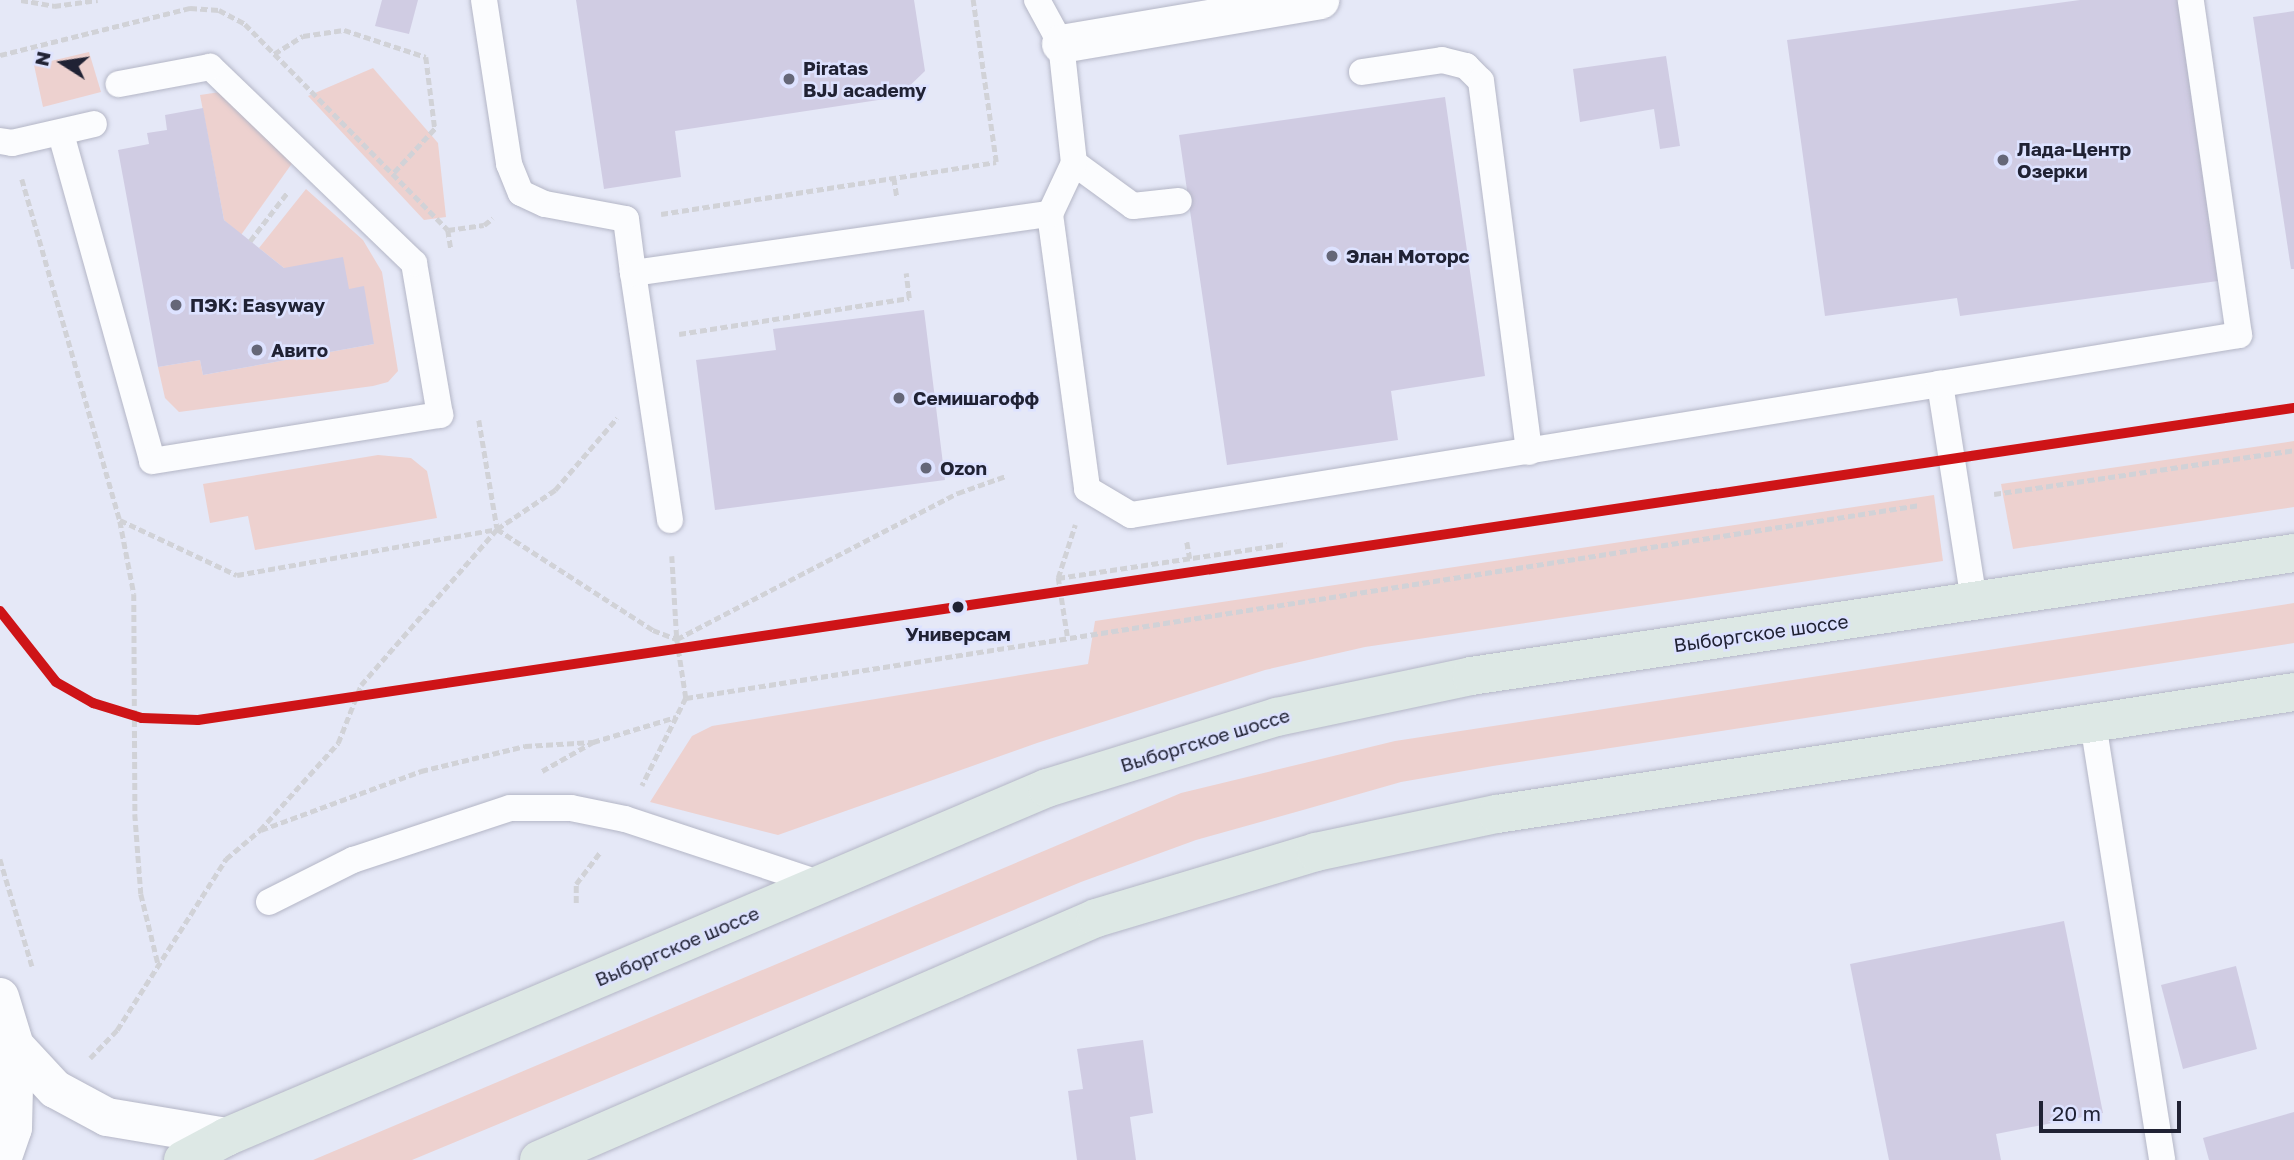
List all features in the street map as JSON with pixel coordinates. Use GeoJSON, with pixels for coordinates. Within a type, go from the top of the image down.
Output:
{"type":"FeatureCollection","features":[{"type":"Feature","properties":{"kind":"main road"},"geometry":{"type":"LineString","coordinates":[[1061,44],[1320,0]]}},
{"type":"Feature","properties":{"kind":"main road","name":"Выборгское шоссе"},"geometry":{"type":"LineString","coordinates":[[183,1160],[226,1137],[1047,788],[1301,711],[1471,676],[2294,553]]}},
{"type":"Feature","properties":{"kind":"main road"},"geometry":{"type":"LineString","coordinates":[[539,1160],[1096,918],[1316,852],[1497,814],[2294,692]]}},
{"type":"Feature","properties":{"kind":"main road"},"geometry":{"type":"LineString","coordinates":[[0,998],[15,1046],[13,1128],[2,1160]]}},
{"type":"Feature","properties":{"kind":"main road"},"geometry":{"type":"LineString","coordinates":[[15,1046],[55,1089],[107,1117],[226,1137]]}},
{"type":"Feature","properties":{"kind":"lane"},"geometry":{"type":"LineString","coordinates":[[484,0],[509,164],[521,193],[545,204],[626,219],[670,520]]}},
{"type":"Feature","properties":{"kind":"lane"},"geometry":{"type":"LineString","coordinates":[[1037,0],[1061,44],[1074,163],[1050,214],[1087,489],[1131,515],[2239,335],[2191,0]]}},
{"type":"Feature","properties":{"kind":"lane"},"geometry":{"type":"LineString","coordinates":[[1362,72],[1442,60],[1466,66],[1481,81],[1529,452]]}},
{"type":"Feature","properties":{"kind":"lane"},"geometry":{"type":"LineString","coordinates":[[61,134],[152,461],[440,415],[414,263],[210,67],[119,84]]}},
{"type":"Feature","properties":{"kind":"lane"},"geometry":{"type":"LineString","coordinates":[[0,141],[61,134],[94,124]]}},
{"type":"Feature","properties":{"kind":"lane"},"geometry":{"type":"LineString","coordinates":[[1074,163],[1133,206],[1179,201]]}},
{"type":"Feature","properties":{"kind":"lane"},"geometry":{"type":"LineString","coordinates":[[633,273],[1050,214]]}},
{"type":"Feature","properties":{"kind":"lane"},"geometry":{"type":"LineString","coordinates":[[1940,384],[1975,601]]}},
{"type":"Feature","properties":{"kind":"lane"},"geometry":{"type":"LineString","coordinates":[[2093,723],[2162,1160]]}},
{"type":"Feature","properties":{"kind":"lane"},"geometry":{"type":"LineString","coordinates":[[269,902],[353,860],[510,808],[571,808],[625,820],[822,884]]}},
{"type":"Feature","properties":{"kind":"path"},"geometry":{"type":"LineString","coordinates":[[21,0],[54,6],[98,0]]}},
{"type":"Feature","properties":{"kind":"path"},"geometry":{"type":"LineString","coordinates":[[626,219],[996,162],[973,0]]}},
{"type":"Feature","properties":{"kind":"path"},"geometry":{"type":"LineString","coordinates":[[0,55],[190,8],[219,10],[236,19],[274,54],[448,230],[484,225],[521,193]]}},
{"type":"Feature","properties":{"kind":"path"},"geometry":{"type":"LineString","coordinates":[[274,54],[303,36],[344,30],[426,57],[435,129],[393,174]]}},
{"type":"Feature","properties":{"kind":"path"},"geometry":{"type":"LineString","coordinates":[[643,339],[909,298],[894,178]]}},
{"type":"Feature","properties":{"kind":"path"},"geometry":{"type":"LineString","coordinates":[[250,241],[292,186]]}},
{"type":"Feature","properties":{"kind":"path"},"geometry":{"type":"LineString","coordinates":[[83,1066],[117,1030],[226,859],[260,830],[338,743],[361,685],[497,529],[555,490],[650,380]]}},
{"type":"Feature","properties":{"kind":"path"},"geometry":{"type":"LineString","coordinates":[[686,698],[1067,636],[2294,450]]}},
{"type":"Feature","properties":{"kind":"path"},"geometry":{"type":"LineString","coordinates":[[670,520],[677,639],[958,493],[1006,476]]}},
{"type":"Feature","properties":{"kind":"path"},"geometry":{"type":"LineString","coordinates":[[1067,636],[1058,578],[1087,489]]}},
{"type":"Feature","properties":{"kind":"path"},"geometry":{"type":"LineString","coordinates":[[120,520],[134,594],[135,814],[141,894],[159,965]]}},
{"type":"Feature","properties":{"kind":"path"},"geometry":{"type":"LineString","coordinates":[[1058,578],[1286,544]]}},
{"type":"Feature","properties":{"kind":"path"},"geometry":{"type":"LineString","coordinates":[[510,808],[546,767],[593,742],[677,717]]}},
{"type":"Feature","properties":{"kind":"path"},"geometry":{"type":"LineString","coordinates":[[260,830],[421,771],[525,746],[593,742]]}},
{"type":"Feature","properties":{"kind":"shaded area"},"geometry":{"type":"Polygon","coordinates":[[[89,52],[101,92],[43,107],[34,65],[89,52]]]}},
{"type":"Feature","properties":{"kind":"shaded area"},"geometry":{"type":"Polygon","coordinates":[[[373,68],[438,143],[446,217],[424,220],[308,96],[373,68]]]}},
{"type":"Feature","properties":{"kind":"shaded area"},"geometry":{"type":"Polygon","coordinates":[[[220,92],[293,162],[241,235],[224,220],[200,95],[220,92]]]}},
{"type":"Feature","properties":{"kind":"shaded area"},"geometry":{"type":"Polygon","coordinates":[[[306,189],[363,240],[382,272],[398,371],[388,382],[373,386],[179,412],[165,398],[158,367],[200,360],[203,375],[374,344],[349,289],[284,268],[259,248],[306,189]]]}},
{"type":"Feature","properties":{"kind":"shaded area"},"geometry":{"type":"Polygon","coordinates":[[[2294,441],[2294,507],[2013,549],[2001,484],[2294,441]]]}},
{"type":"Feature","properties":{"kind":"shaded area"},"geometry":{"type":"Polygon","coordinates":[[[378,455],[411,458],[427,471],[437,518],[255,550],[248,516],[210,523],[203,484],[378,455]]]}},
{"type":"Feature","properties":{"kind":"shaded area"},"geometry":{"type":"Polygon","coordinates":[[[1934,495],[1943,561],[1365,647],[1265,670],[1037,743],[778,835],[650,802],[692,736],[712,726],[1088,664],[1095,621],[1934,495]]]}},
{"type":"Feature","properties":{"kind":"shaded area"},"geometry":{"type":"Polygon","coordinates":[[[2294,603],[2294,643],[1401,782],[1196,840],[1081,882],[412,1160],[313,1160],[1181,793],[1395,741],[2294,603]]]}},
{"type":"Feature","properties":{"kind":"building"},"geometry":{"type":"Polygon","coordinates":[[[382,0],[418,0],[409,34],[375,26],[382,0]]]}},
{"type":"Feature","properties":{"kind":"building"},"geometry":{"type":"Polygon","coordinates":[[[576,0],[914,0],[925,71],[898,97],[675,131],[681,177],[604,189],[576,0]]]}},
{"type":"Feature","properties":{"kind":"building","name":"Лада-Центр Озерки"},"geometry":{"type":"Polygon","coordinates":[[[2080,0],[2180,0],[2218,281],[1960,316],[1957,298],[1825,316],[1787,40],[2080,0]]]}},
{"type":"Feature","properties":{"kind":"building"},"geometry":{"type":"Polygon","coordinates":[[[2294,11],[2294,269],[2291,269],[2253,17],[2294,11]]]}},
{"type":"Feature","properties":{"kind":"building"},"geometry":{"type":"Polygon","coordinates":[[[1666,56],[1680,146],[1660,149],[1654,109],[1580,122],[1573,69],[1666,56]]]}},
{"type":"Feature","properties":{"kind":"building","name":"Элан Моторс"},"geometry":{"type":"Polygon","coordinates":[[[1445,97],[1485,376],[1391,391],[1398,440],[1227,465],[1179,135],[1445,97]]]}},
{"type":"Feature","properties":{"kind":"building"},"geometry":{"type":"Polygon","coordinates":[[[203,108],[224,220],[284,268],[343,257],[349,289],[364,286],[374,344],[203,375],[200,360],[158,367],[118,150],[149,144],[147,133],[167,130],[165,115],[203,108]]]}},
{"type":"Feature","properties":{"kind":"building"},"geometry":{"type":"Polygon","coordinates":[[[924,310],[945,480],[715,510],[696,360],[776,350],[773,329],[924,310]]]}},
{"type":"Feature","properties":{"kind":"building"},"geometry":{"type":"Polygon","coordinates":[[[2064,921],[2103,1113],[1996,1134],[2001,1160],[1889,1160],[1850,964],[2064,921]]]}},
{"type":"Feature","properties":{"kind":"building"},"geometry":{"type":"Polygon","coordinates":[[[2236,966],[2257,1049],[2183,1069],[2161,985],[2236,966]]]}},
{"type":"Feature","properties":{"kind":"building"},"geometry":{"type":"Polygon","coordinates":[[[1143,1040],[1153,1113],[1130,1117],[1136,1160],[1077,1160],[1068,1091],[1083,1089],[1077,1049],[1143,1040]]]}},
{"type":"Feature","properties":{"kind":"building"},"geometry":{"type":"Polygon","coordinates":[[[2294,1112],[2294,1160],[2209,1160],[2203,1138],[2294,1112]]]}},
{"type":"Feature","properties":{"kind":"transit line"},"geometry":{"type":"LineString","coordinates":[[0,611],[56,682],[93,703],[142,718],[198,720],[2294,408]]}},
{"type":"Feature","properties":{"kind":"place","name":"Piratas BJJ academy"},"geometry":{"type":"Point","coordinates":[789,79]}},
{"type":"Feature","properties":{"kind":"place","name":"Лада-Центр Озерки"},"geometry":{"type":"Point","coordinates":[2003,160]}},
{"type":"Feature","properties":{"kind":"place","name":"Элан Моторс"},"geometry":{"type":"Point","coordinates":[1332,256]}},
{"type":"Feature","properties":{"kind":"place","name":"ПЭК: Easyway"},"geometry":{"type":"Point","coordinates":[176,305]}},
{"type":"Feature","properties":{"kind":"place","name":"Авито"},"geometry":{"type":"Point","coordinates":[257,350]}},
{"type":"Feature","properties":{"kind":"place","name":"Семишагофф"},"geometry":{"type":"Point","coordinates":[899,398]}},
{"type":"Feature","properties":{"kind":"place","name":"Ozon"},"geometry":{"type":"Point","coordinates":[926,468]}},
{"type":"Feature","properties":{"kind":"place","name":"Универсам"},"geometry":{"type":"Point","coordinates":[958,607]}}]}
